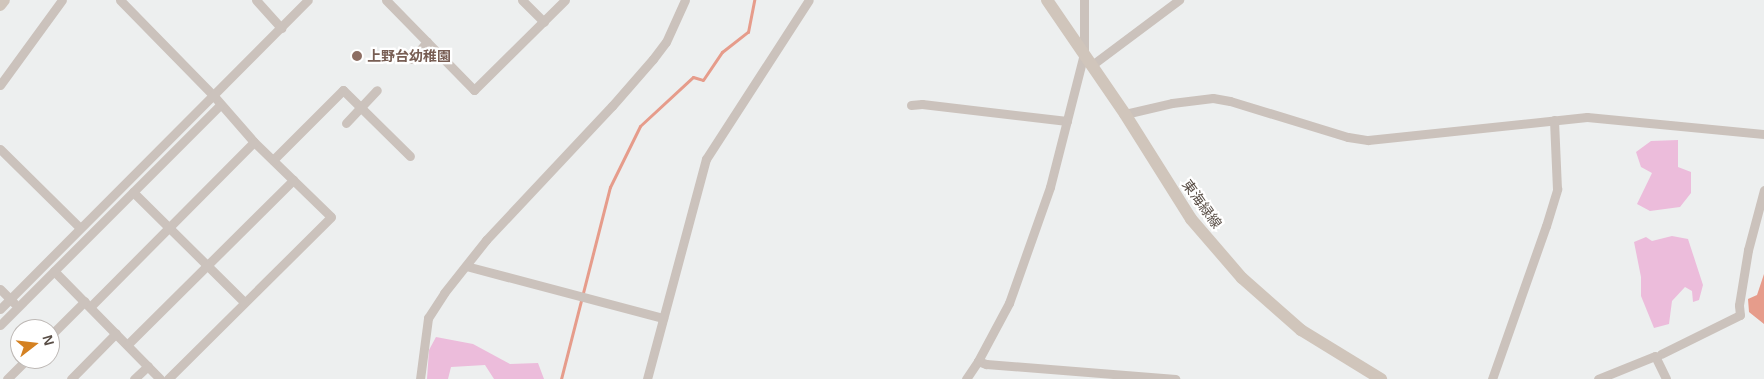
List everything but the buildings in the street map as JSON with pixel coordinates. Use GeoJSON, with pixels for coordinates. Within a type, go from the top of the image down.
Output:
{"type":"FeatureCollection","features":[{"type":"Feature","properties":{"kind":"main road"},"geometry":{"type":"LineString","coordinates":[[0,5],[4,0]]}},
{"type":"Feature","properties":{"kind":"main road","name":"東海緑線"},"geometry":{"type":"LineString","coordinates":[[1048,0],[1125,114],[1192,219],[1242,278],[1301,330],[1381,379]]}},
{"type":"Feature","properties":{"kind":"street"},"geometry":{"type":"LineString","coordinates":[[0,85],[62,0]]}},
{"type":"Feature","properties":{"kind":"street"},"geometry":{"type":"LineString","coordinates":[[120,0],[213,95],[220,106],[254,142],[331,218],[168,379]]}},
{"type":"Feature","properties":{"kind":"street"},"geometry":{"type":"LineString","coordinates":[[256,0],[281,28]]}},
{"type":"Feature","properties":{"kind":"street"},"geometry":{"type":"LineString","coordinates":[[0,309],[308,0]]}},
{"type":"Feature","properties":{"kind":"street"},"geometry":{"type":"LineString","coordinates":[[386,0],[474,90],[565,0]]}},
{"type":"Feature","properties":{"kind":"street"},"geometry":{"type":"LineString","coordinates":[[522,0],[544,22]]}},
{"type":"Feature","properties":{"kind":"street"},"geometry":{"type":"LineString","coordinates":[[420,379],[428,318],[486,240],[612,106],[653,59],[666,42],[685,0]]}},
{"type":"Feature","properties":{"kind":"street"},"geometry":{"type":"LineString","coordinates":[[647,379],[706,159],[809,0]]}},
{"type":"Feature","properties":{"kind":"street"},"geometry":{"type":"LineString","coordinates":[[966,379],[999,325],[1013,294],[1050,187],[1084,54],[1085,0]]}},
{"type":"Feature","properties":{"kind":"street"},"geometry":{"type":"LineString","coordinates":[[1092,65],[1178,0]]}},
{"type":"Feature","properties":{"kind":"street"},"geometry":{"type":"LineString","coordinates":[[412,59],[427,42]]}},
{"type":"Feature","properties":{"kind":"street"},"geometry":{"type":"LineString","coordinates":[[273,160],[343,90],[410,156]]}},
{"type":"Feature","properties":{"kind":"street"},"geometry":{"type":"LineString","coordinates":[[346,123],[377,90]]}},
{"type":"Feature","properties":{"kind":"street"},"geometry":{"type":"LineString","coordinates":[[1125,114],[1172,103],[1214,98],[1348,138],[1368,140],[1587,117],[1764,134]]}},
{"type":"Feature","properties":{"kind":"street"},"geometry":{"type":"LineString","coordinates":[[911,105],[922,104],[1067,121]]}},
{"type":"Feature","properties":{"kind":"street"},"geometry":{"type":"LineString","coordinates":[[0,325],[220,106]]}},
{"type":"Feature","properties":{"kind":"street"},"geometry":{"type":"LineString","coordinates":[[1492,379],[1557,190],[1554,120]]}},
{"type":"Feature","properties":{"kind":"street"},"geometry":{"type":"LineString","coordinates":[[60,328],[88,304],[168,228],[254,142]]}},
{"type":"Feature","properties":{"kind":"street"},"geometry":{"type":"LineString","coordinates":[[0,149],[80,228]]}},
{"type":"Feature","properties":{"kind":"street"},"geometry":{"type":"LineString","coordinates":[[128,344],[293,180]]}},
{"type":"Feature","properties":{"kind":"street"},"geometry":{"type":"LineString","coordinates":[[1660,354],[1740,315],[1739,305],[1748,250],[1764,190]]}},
{"type":"Feature","properties":{"kind":"street"},"geometry":{"type":"LineString","coordinates":[[133,192],[244,302]]}},
{"type":"Feature","properties":{"kind":"street"},"geometry":{"type":"LineString","coordinates":[[466,266],[663,318]]}},
{"type":"Feature","properties":{"kind":"street"},"geometry":{"type":"LineString","coordinates":[[54,271],[128,344],[160,379]]}},
{"type":"Feature","properties":{"kind":"street"},"geometry":{"type":"LineString","coordinates":[[0,289],[18,307]]}},
{"type":"Feature","properties":{"kind":"street"},"geometry":{"type":"LineString","coordinates":[[71,379],[116,333]]}},
{"type":"Feature","properties":{"kind":"street"},"geometry":{"type":"LineString","coordinates":[[1598,379],[1655,356],[1666,379]]}},
{"type":"Feature","properties":{"kind":"street"},"geometry":{"type":"LineString","coordinates":[[978,361],[986,364],[1175,379]]}},
{"type":"Feature","properties":{"kind":"street"},"geometry":{"type":"LineString","coordinates":[[134,379],[148,366]]}},
{"type":"Feature","properties":{"kind":"street"},"geometry":{"type":"LineString","coordinates":[[0,375],[6,379],[16,369]]}},
{"type":"Feature","properties":{"kind":"shaded area"},"geometry":{"type":"Polygon","coordinates":[[[1678,140],[1678,167],[1691,172],[1691,193],[1680,207],[1650,211],[1637,204],[1652,173],[1641,167],[1636,152],[1651,141],[1678,140]]]}},
{"type":"Feature","properties":{"kind":"shaded area"},"geometry":{"type":"Polygon","coordinates":[[[1672,236],[1688,239],[1703,285],[1699,300],[1693,302],[1692,291],[1685,287],[1672,301],[1669,324],[1654,328],[1641,296],[1641,277],[1634,242],[1646,237],[1652,241],[1672,236]]]}},
{"type":"Feature","properties":{"kind":"shaded area"},"geometry":{"type":"Polygon","coordinates":[[[1764,274],[1764,324],[1749,312],[1748,299],[1757,295],[1764,274]]]}},
{"type":"Feature","properties":{"kind":"shaded area"},"geometry":{"type":"Polygon","coordinates":[[[436,337],[473,344],[510,364],[538,363],[544,379],[494,379],[485,365],[451,367],[448,379],[427,379],[429,350],[436,337]]]}},
{"type":"Feature","properties":{"kind":"waterway"},"geometry":{"type":"LineString","coordinates":[[561,379],[610,187],[640,126],[693,77],[703,80],[722,52],[748,32],[754,0]]}},
{"type":"Feature","properties":{"kind":"place","name":"上野台幼稚園"},"geometry":{"type":"Point","coordinates":[357,56]}}]}
